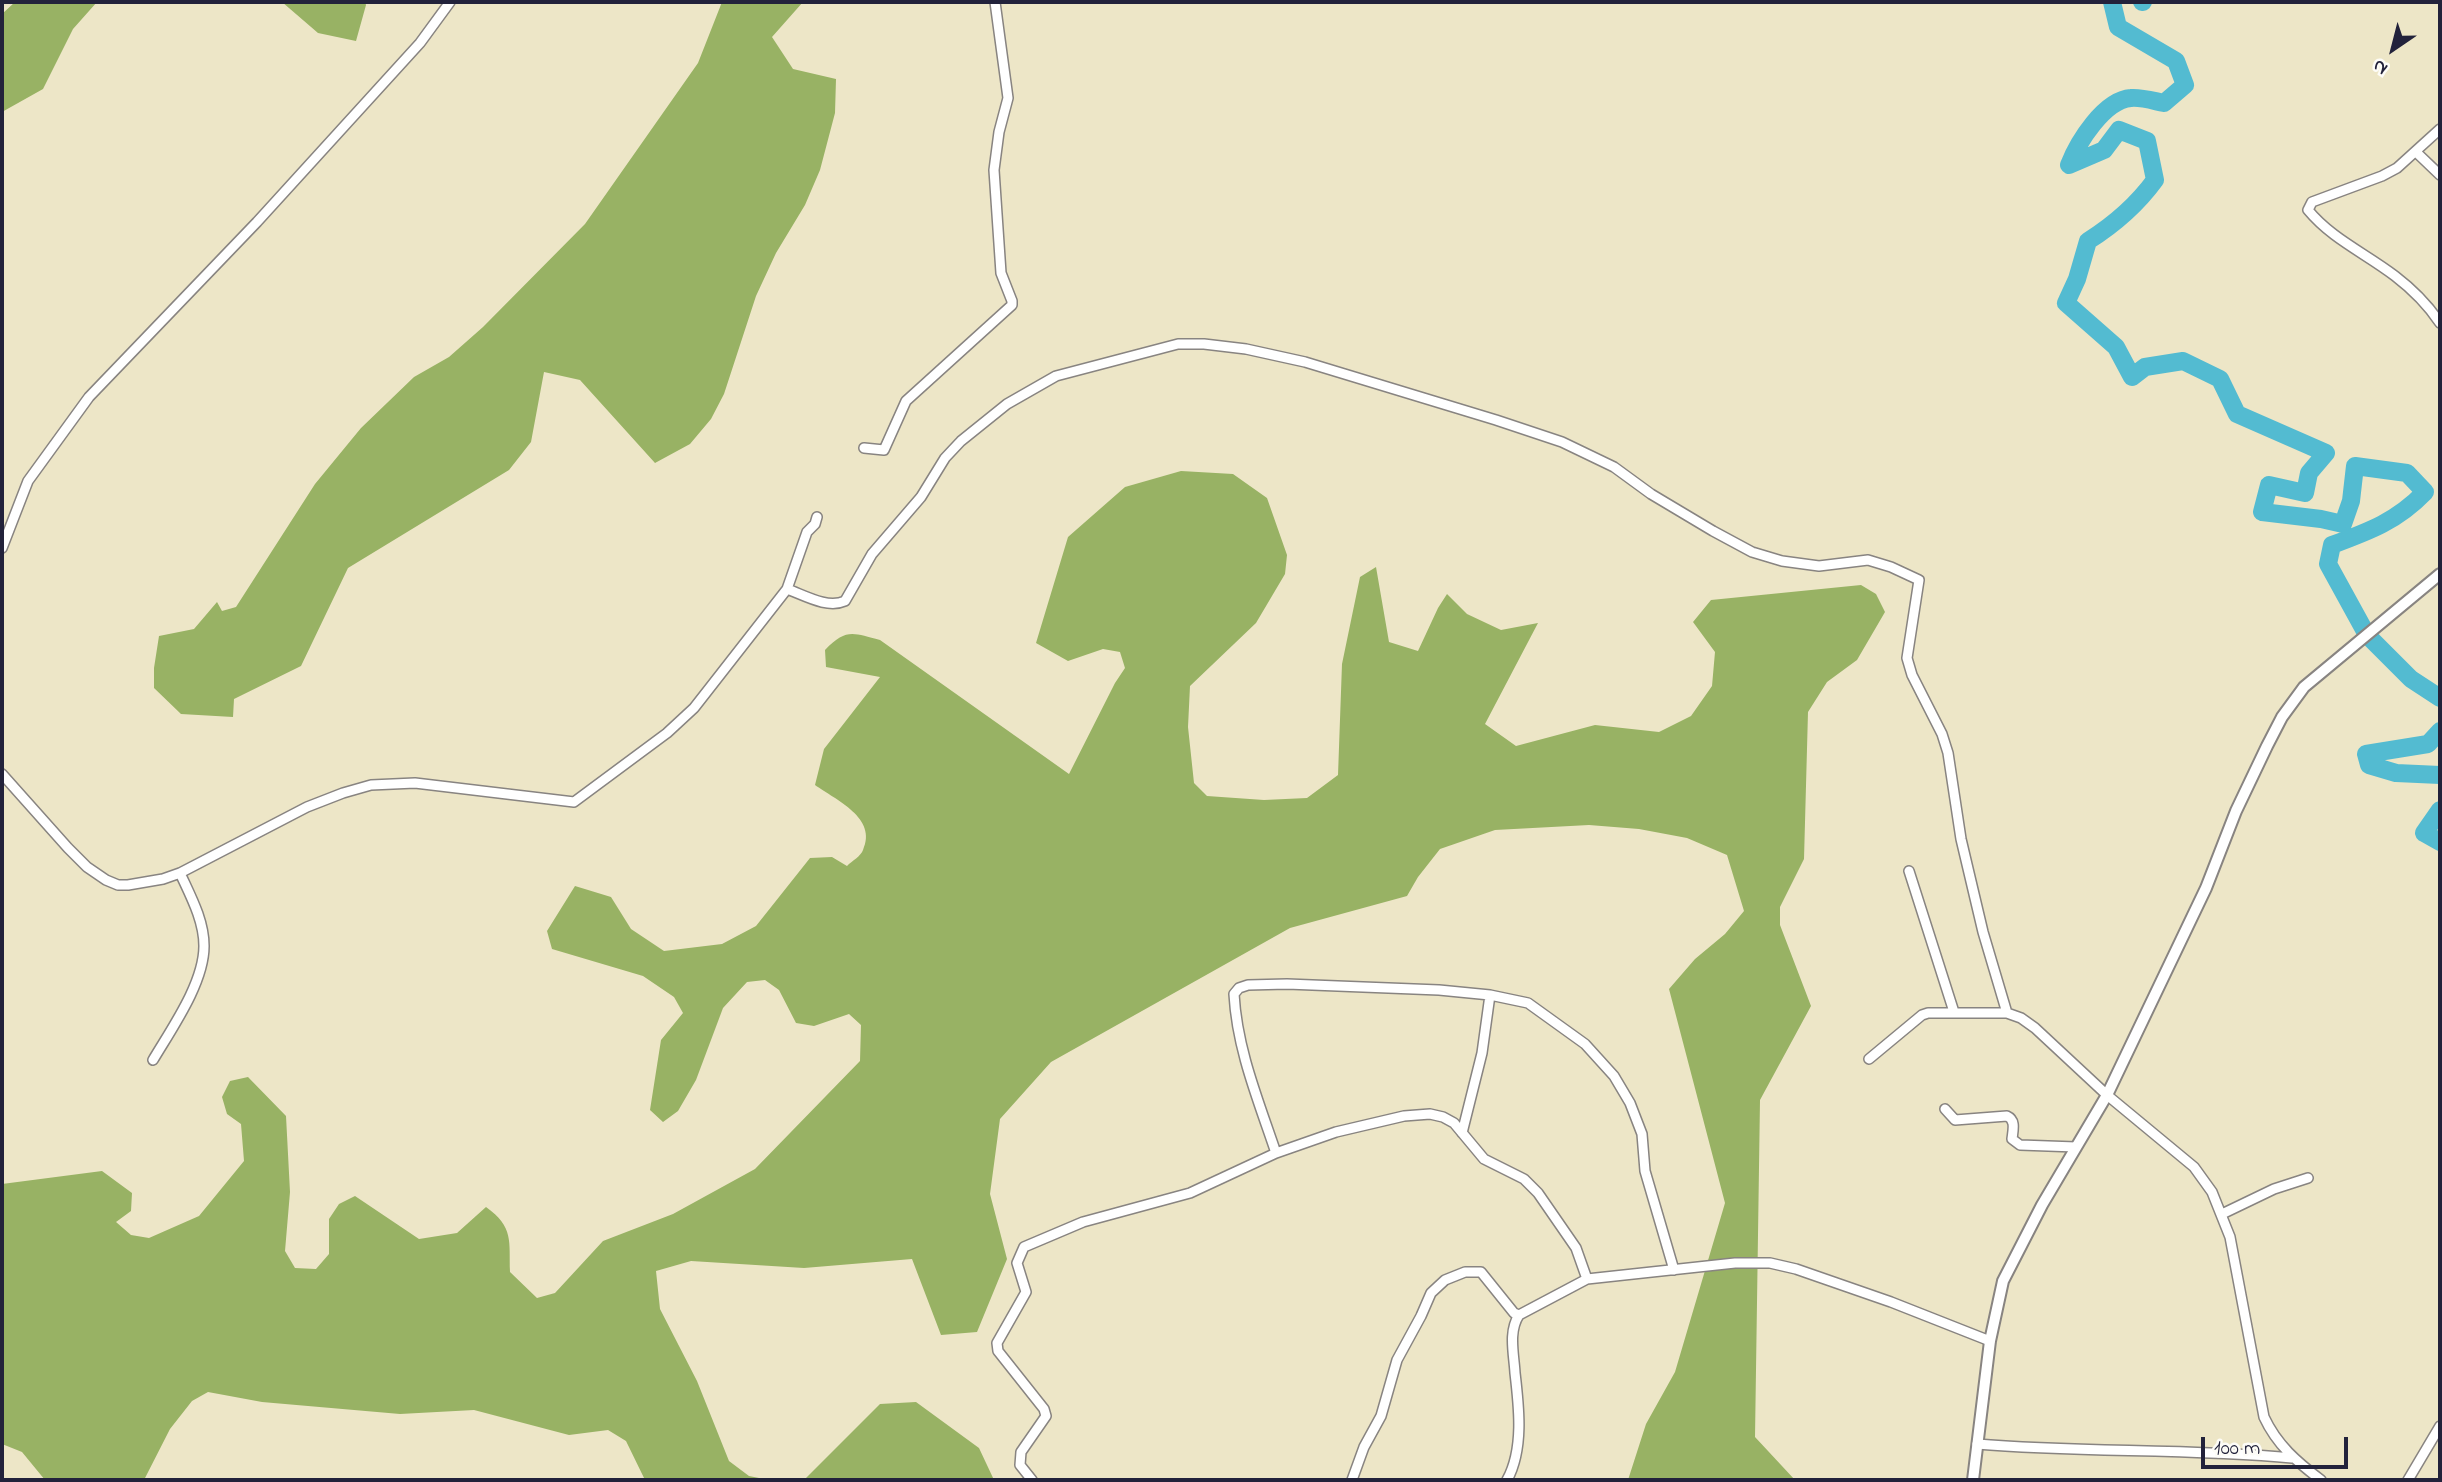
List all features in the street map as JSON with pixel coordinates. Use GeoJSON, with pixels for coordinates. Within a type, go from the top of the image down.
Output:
{"type":"FeatureCollection","features":[{"type":"Feature","properties":{"kind":"street"},"geometry":{"type":"LineString","coordinates":[[2,548],[28,481],[89,397],[257,222],[419,43],[450,2]]}},
{"type":"Feature","properties":{"kind":"street"},"geometry":{"type":"LineString","coordinates":[[864,448],[884,450],[906,401],[1012,305],[1001,273],[994,170],[999,132],[1008,98],[995,2]]}},
{"type":"Feature","properties":{"kind":"street"},"geometry":{"type":"LineString","coordinates":[[2440,129],[2397,168],[2312,202],[2308,210],[2338,239],[2395,276],[2429,307],[2440,323]]}},
{"type":"Feature","properties":{"kind":"street"},"geometry":{"type":"LineString","coordinates":[[2416,152],[2440,175]]}},
{"type":"Feature","properties":{"kind":"street"},"geometry":{"type":"LineString","coordinates":[[787,589],[826,603],[839,604],[845,601],[872,554],[921,497],[945,458],[961,441],[1007,404],[1056,376],[1178,344],[1246,349],[1305,362],[1562,442],[1614,467],[1702,525],[1752,552],[1782,561],[1819,566],[1868,560],[1891,566],[1919,580],[1908,658],[1912,674],[1942,734],[1948,753],[1961,839],[1983,933],[2007,1013]]}},
{"type":"Feature","properties":{"kind":"street"},"geometry":{"type":"LineString","coordinates":[[2,774],[87,867],[118,885],[163,880],[307,807],[371,785],[426,784],[574,802],[667,733],[694,708],[787,589],[807,532],[815,524],[817,517]]}},
{"type":"Feature","properties":{"kind":"street"},"geometry":{"type":"LineString","coordinates":[[1973,1480],[1990,1341],[2003,1281],[2107,1095],[2206,887],[2236,811],[2282,717],[2304,687],[2440,574]]}},
{"type":"Feature","properties":{"kind":"street"},"geometry":{"type":"LineString","coordinates":[[1909,871],[1954,1012]]}},
{"type":"Feature","properties":{"kind":"street"},"geometry":{"type":"LineString","coordinates":[[153,1059],[183,1008],[202,964],[202,930],[180,873]]}},
{"type":"Feature","properties":{"kind":"street"},"geometry":{"type":"LineString","coordinates":[[1276,1153],[1245,1060],[1234,1007],[1234,994],[1239,988],[1248,985],[1287,984],[1439,990],[1490,995],[1528,1003],[1585,1044],[1614,1076],[1630,1103],[1642,1133],[1645,1171],[1674,1270]]}},
{"type":"Feature","properties":{"kind":"street"},"geometry":{"type":"LineString","coordinates":[[1462,1133],[1482,1053],[1490,995]]}},
{"type":"Feature","properties":{"kind":"street"},"geometry":{"type":"LineString","coordinates":[[1869,1059],[1922,1015],[1954,1012],[2007,1013],[2021,1018],[2035,1028],[2107,1095],[2194,1167],[2212,1192],[2230,1237],[2264,1417],[2272,1436],[2292,1458],[2320,1480]]}},
{"type":"Feature","properties":{"kind":"street"},"geometry":{"type":"LineString","coordinates":[[1945,1109],[1955,1120],[2011,1117],[2012,1139],[2020,1145],[2076,1147]]}},
{"type":"Feature","properties":{"kind":"street"},"geometry":{"type":"LineString","coordinates":[[1032,1480],[1020,1465],[1021,1452],[1046,1416],[1044,1409],[998,1351],[997,1343],[1026,1292],[1017,1263],[1024,1247],[1083,1222],[1190,1193],[1276,1153],[1336,1132],[1404,1116],[1430,1114],[1443,1116],[1454,1123],[1484,1159],[1524,1179],[1538,1193],[1576,1248],[1587,1279]]}},
{"type":"Feature","properties":{"kind":"street"},"geometry":{"type":"LineString","coordinates":[[2222,1214],[2274,1189],[2308,1178]]}},
{"type":"Feature","properties":{"kind":"street"},"geometry":{"type":"LineString","coordinates":[[1507,1480],[1516,1454],[1518,1420],[1512,1340],[1514,1323],[1519,1315],[1587,1279],[1735,1263],[1770,1264],[1796,1269],[1891,1302],[1990,1341]]}},
{"type":"Feature","properties":{"kind":"street"},"geometry":{"type":"LineString","coordinates":[[1352,1480],[1364,1447],[1381,1416],[1397,1360],[1431,1293],[1445,1280],[1465,1272],[1481,1272],[1514,1314],[1519,1315]]}},
{"type":"Feature","properties":{"kind":"street"},"geometry":{"type":"LineString","coordinates":[[2408,1480],[2440,1426]]}},
{"type":"Feature","properties":{"kind":"street"},"geometry":{"type":"LineString","coordinates":[[1977,1444],[2108,1451],[2197,1451],[2292,1458]]}},
{"type":"Feature","properties":{"kind":"green space"},"geometry":{"type":"Polygon","coordinates":[[[15,2],[97,2],[73,29],[43,89],[2,112],[2,14],[15,2]]]}},
{"type":"Feature","properties":{"kind":"green space"},"geometry":{"type":"Polygon","coordinates":[[[282,2],[365,2],[366,5],[356,41],[318,33],[282,2]]]}},
{"type":"Feature","properties":{"kind":"green space"},"geometry":{"type":"Polygon","coordinates":[[[722,2],[803,2],[772,37],[793,69],[836,79],[835,113],[820,170],[805,205],[776,253],[756,296],[724,394],[711,419],[690,444],[655,463],[580,380],[544,372],[531,442],[509,470],[348,568],[301,666],[234,699],[233,717],[181,714],[154,688],[159,636],[194,629],[217,602],[222,611],[236,607],[315,484],[361,428],[414,377],[449,357],[483,327],[585,224],[698,63],[722,2]]]}},
{"type":"Feature","properties":{"kind":"green space"},"geometry":{"type":"Polygon","coordinates":[[[1181,471],[1233,474],[1267,498],[1287,555],[1285,574],[1256,623],[1190,686],[1188,727],[1194,783],[1207,796],[1264,800],[1307,798],[1338,775],[1342,664],[1360,577],[1376,567],[1389,642],[1418,651],[1447,594],[1467,614],[1501,630],[1538,623],[1485,724],[1516,746],[1595,725],[1659,732],[1691,716],[1712,686],[1715,652],[1693,622],[1711,600],[1861,585],[1876,594],[1885,612],[1857,660],[1827,682],[1808,712],[1804,859],[1780,907],[1780,925],[1811,1006],[1760,1100],[1755,1437],[1795,1480],[1628,1480],[1646,1424],[1675,1372],[1725,1203],[1669,989],[1695,959],[1725,934],[1744,911],[1727,855],[1687,838],[1639,829],[1589,825],[1495,830],[1440,849],[1407,896],[1290,928],[1051,1062],[1000,1119],[990,1194],[1007,1259],[977,1332],[941,1335],[912,1259],[804,1268],[691,1261],[656,1271],[660,1309],[697,1381],[729,1461],[749,1476],[769,1480],[645,1480],[626,1441],[608,1430],[569,1435],[474,1410],[400,1414],[262,1402],[208,1392],[192,1401],[170,1429],[144,1480],[45,1480],[22,1452],[2,1444],[2,1184],[102,1171],[132,1193],[131,1211],[116,1222],[131,1235],[149,1238],[199,1216],[244,1161],[241,1124],[227,1114],[222,1097],[230,1081],[248,1077],[286,1116],[290,1192],[285,1251],[295,1268],[316,1269],[329,1254],[329,1219],[339,1204],[355,1196],[419,1239],[457,1233],[486,1207],[506,1228],[510,1272],[537,1298],[555,1293],[603,1241],[673,1214],[755,1169],[860,1061],[861,1025],[849,1014],[814,1026],[796,1023],[779,990],[765,980],[747,982],[723,1008],[696,1080],[678,1111],[663,1122],[650,1110],[661,1040],[683,1013],[674,997],[643,976],[552,949],[547,931],[575,886],[611,897],[631,929],[664,951],[722,944],[756,926],[810,858],[832,857],[847,866],[858,856],[866,839],[865,828],[860,819],[815,785],[824,749],[880,677],[826,667],[825,650],[845,635],[856,634],[880,640],[1069,774],[1125,668],[1120,652],[1103,649],[1068,661],[1036,643],[1068,537],[1125,487],[1181,471]]]}},
{"type":"Feature","properties":{"kind":"green space"},"geometry":{"type":"Polygon","coordinates":[[[916,1402],[979,1448],[994,1480],[804,1480],[880,1404],[916,1402]]]}},
{"type":"Feature","properties":{"kind":"waterway"},"geometry":{"type":"LineString","coordinates":[[2112,2],[2118,27],[2176,61],[2185,85],[2164,103],[2131,98],[2111,106],[2093,124],[2079,145],[2069,165],[2104,150],[2119,130],[2147,141],[2155,180],[2125,214],[2088,241],[2077,279],[2066,303],[2116,347],[2132,377],[2145,367],[2183,361],[2220,379],[2237,414],[2326,453],[2309,473],[2305,493],[2269,485],[2262,512],[2343,524],[2351,501],[2355,466],[2407,473],[2425,492],[2404,511],[2382,524],[2332,545],[2328,564],[2367,635],[2411,679],[2440,698]]}},
{"type":"Feature","properties":{"kind":"waterway"},"geometry":{"type":"LineString","coordinates":[[2440,731],[2428,744],[2366,754],[2369,765],[2396,773],[2440,775]]}},
{"type":"Feature","properties":{"kind":"waterway"},"geometry":{"type":"LineString","coordinates":[[2440,810],[2424,833],[2440,842]]}}]}
